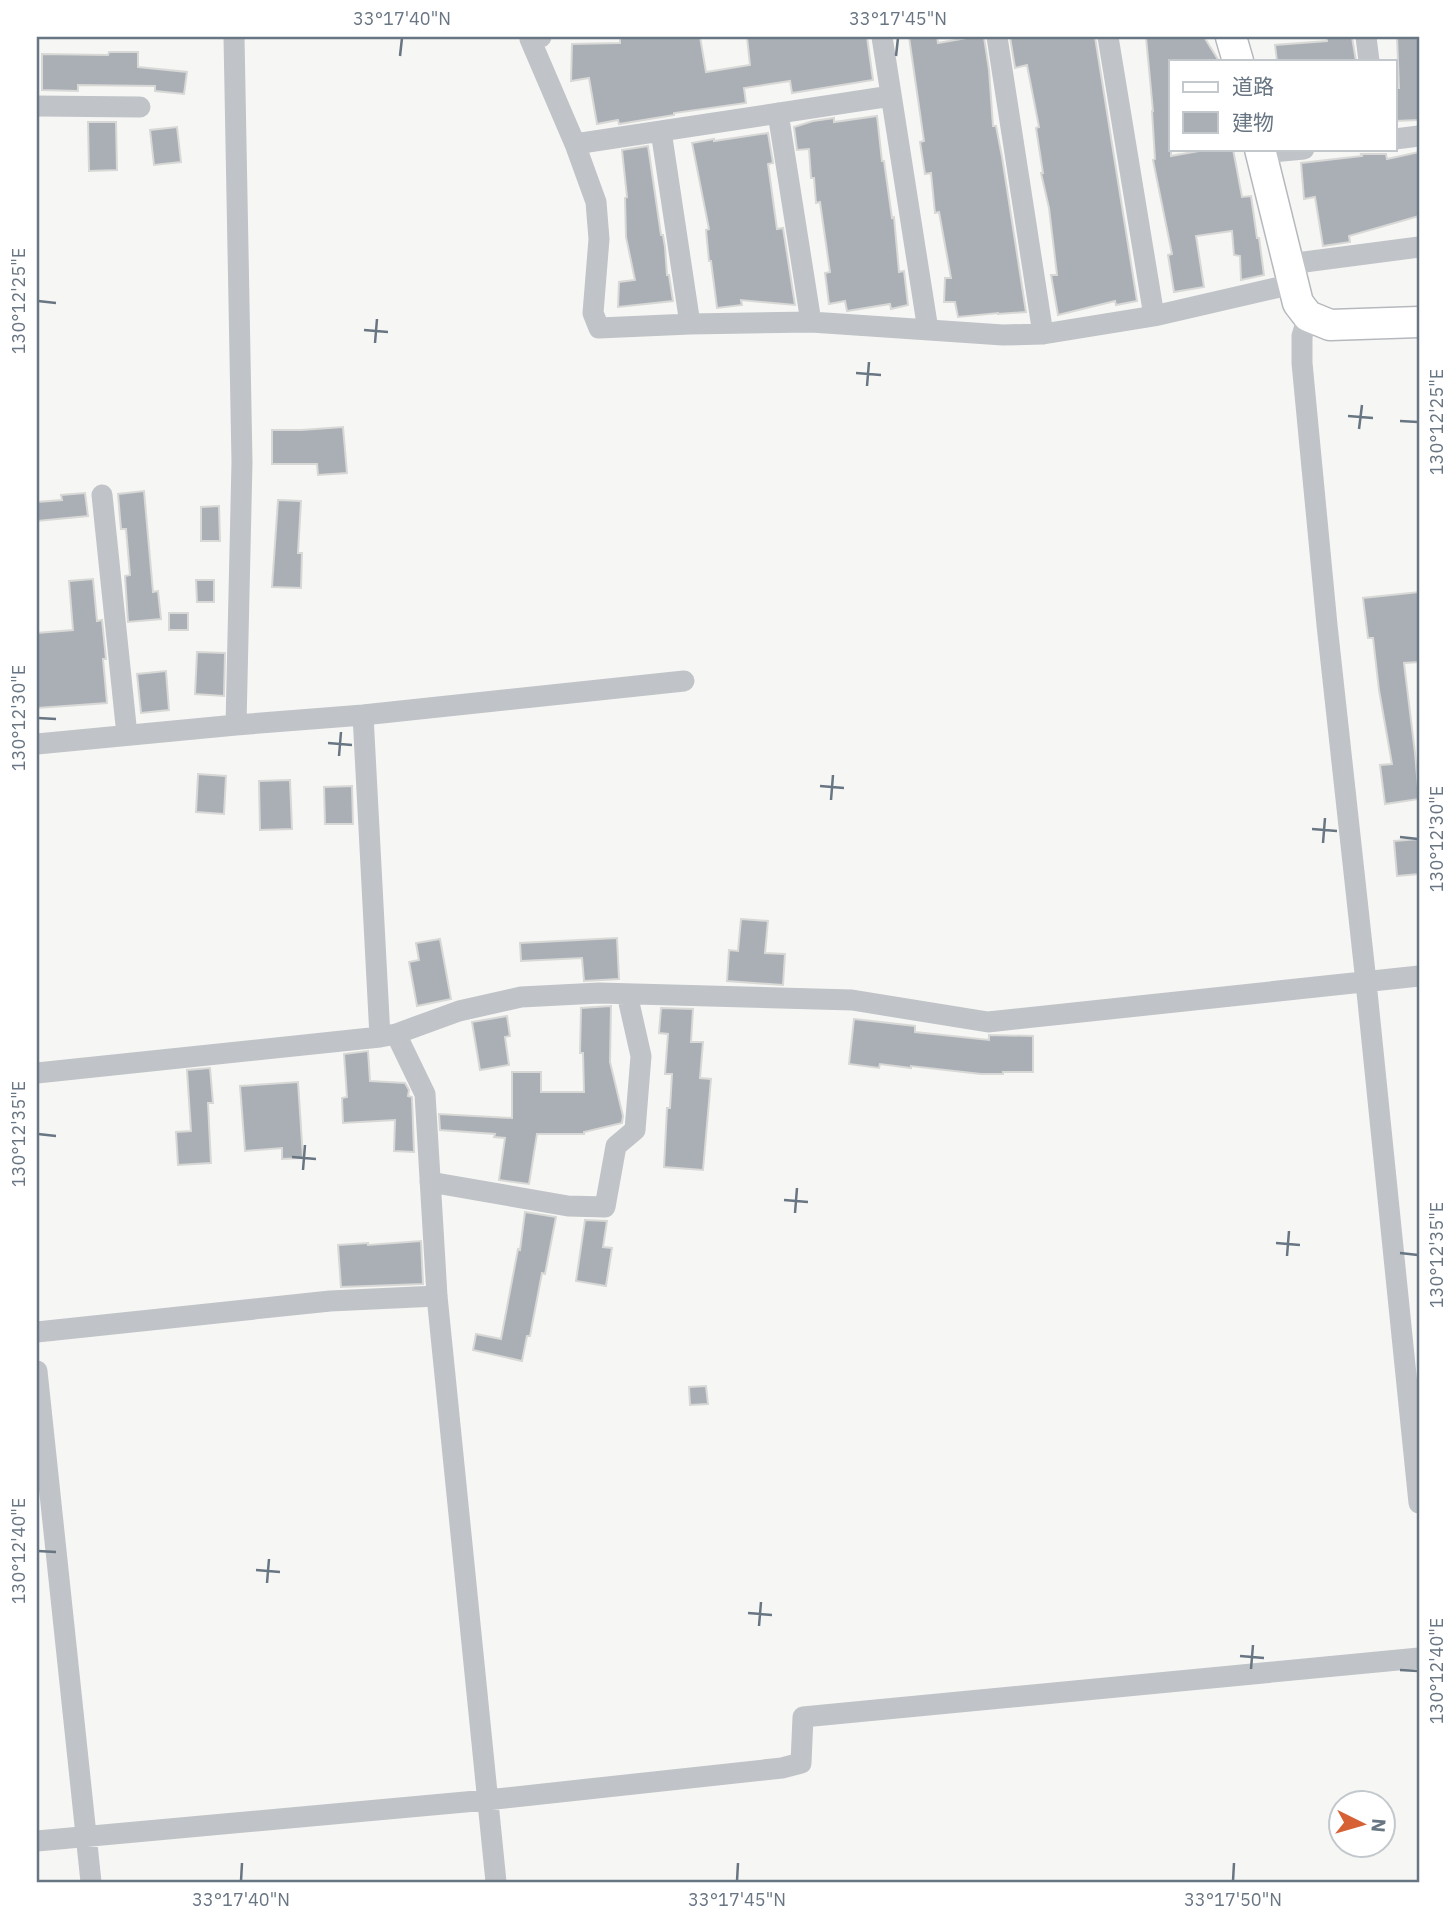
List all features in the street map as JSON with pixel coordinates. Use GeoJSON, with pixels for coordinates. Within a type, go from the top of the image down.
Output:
{"type":"FeatureCollection","features":[{"type":"Feature","properties":{"kind":"street"},"geometry":{"type":"LineString","coordinates":[[234,37],[242,462],[236,724]]}},
{"type":"Feature","properties":{"kind":"street"},"geometry":{"type":"LineString","coordinates":[[541,37],[530,38],[575,144],[596,202],[599,239],[593,313],[599,328],[811,322],[1003,335],[1043,334],[1154,316],[1291,274],[1419,247]]}},
{"type":"Feature","properties":{"kind":"street"},"geometry":{"type":"LineString","coordinates":[[882,37],[928,330]]}},
{"type":"Feature","properties":{"kind":"street"},"geometry":{"type":"LineString","coordinates":[[997,37],[1043,334]]}},
{"type":"Feature","properties":{"kind":"street"},"geometry":{"type":"LineString","coordinates":[[1108,37],[1154,316]]}},
{"type":"Feature","properties":{"kind":"street"},"geometry":{"type":"LineString","coordinates":[[1231,37],[1238,60]]}},
{"type":"Feature","properties":{"kind":"street"},"geometry":{"type":"LineString","coordinates":[[1366,37],[1369,60]]}},
{"type":"Feature","properties":{"kind":"street"},"geometry":{"type":"LineString","coordinates":[[575,144],[891,96]]}},
{"type":"Feature","properties":{"kind":"street"},"geometry":{"type":"LineString","coordinates":[[37,106],[140,107]]}},
{"type":"Feature","properties":{"kind":"street"},"geometry":{"type":"LineString","coordinates":[[778,113],[811,322]]}},
{"type":"Feature","properties":{"kind":"street"},"geometry":{"type":"LineString","coordinates":[[661,131],[690,324]]}},
{"type":"Feature","properties":{"kind":"street"},"geometry":{"type":"LineString","coordinates":[[1396,139],[1419,136]]}},
{"type":"Feature","properties":{"kind":"street"},"geometry":{"type":"LineString","coordinates":[[1282,150],[1261,151],[1298,303],[1308,316],[1330,325],[1419,321]]}},
{"type":"Feature","properties":{"kind":"street"},"geometry":{"type":"LineString","coordinates":[[1308,316],[1302,336],[1302,363],[1419,1503]]}},
{"type":"Feature","properties":{"kind":"street"},"geometry":{"type":"LineString","coordinates":[[102,495],[127,735]]}},
{"type":"Feature","properties":{"kind":"street"},"geometry":{"type":"LineString","coordinates":[[37,744],[236,724],[363,715],[684,681]]}},
{"type":"Feature","properties":{"kind":"street"},"geometry":{"type":"LineString","coordinates":[[363,715],[388,1035],[425,1094],[437,1296],[496,1882]]}},
{"type":"Feature","properties":{"kind":"street"},"geometry":{"type":"LineString","coordinates":[[37,1073],[388,1035],[460,1011],[521,997],[599,993],[852,1000],[988,1022],[1419,976]]}},
{"type":"Feature","properties":{"kind":"street"},"geometry":{"type":"LineString","coordinates":[[430,1182],[568,1206],[605,1207],[616,1146],[635,1130],[641,1056],[627,994]]}},
{"type":"Feature","properties":{"kind":"street"},"geometry":{"type":"LineString","coordinates":[[37,1332],[330,1301],[437,1296]]}},
{"type":"Feature","properties":{"kind":"street"},"geometry":{"type":"LineString","coordinates":[[37,1371],[91,1882]]}},
{"type":"Feature","properties":{"kind":"street"},"geometry":{"type":"LineString","coordinates":[[37,1841],[487,1800],[782,1768],[801,1763],[803,1717],[1419,1658]]}},
{"type":"Feature","properties":{"kind":"building"},"geometry":{"type":"Polygon","coordinates":[[[620,37],[700,37],[706,72],[750,65],[747,37],[867,37],[873,80],[792,93],[790,81],[744,88],[746,103],[619,124],[618,120],[597,124],[589,78],[571,81],[572,44],[620,43],[620,37]]]}},
{"type":"Feature","properties":{"kind":"building"},"geometry":{"type":"Polygon","coordinates":[[[909,37],[937,37],[938,43],[984,37],[993,126],[996,126],[1002,157],[1026,312],[958,317],[955,302],[944,302],[945,278],[951,278],[939,212],[935,213],[931,173],[925,174],[920,142],[924,141],[909,37]]]}},
{"type":"Feature","properties":{"kind":"building"},"geometry":{"type":"Polygon","coordinates":[[[1010,37],[1095,37],[1137,301],[1116,305],[1115,301],[1058,315],[1051,275],[1057,275],[1036,128],[1039,127],[1027,65],[1015,68],[1010,37]]]}},
{"type":"Feature","properties":{"kind":"building"},"geometry":{"type":"Polygon","coordinates":[[[1146,37],[1204,37],[1218,60],[1169,60],[1169,150],[1171,156],[1204,150],[1233,150],[1242,197],[1251,196],[1264,275],[1241,280],[1240,256],[1234,255],[1232,231],[1196,236],[1204,287],[1174,292],[1168,255],[1172,254],[1153,160],[1153,111],[1146,37]]]}},
{"type":"Feature","properties":{"kind":"building"},"geometry":{"type":"Polygon","coordinates":[[[1327,37],[1352,37],[1356,60],[1277,60],[1275,45],[1327,41],[1327,37]]]}},
{"type":"Feature","properties":{"kind":"building"},"geometry":{"type":"Polygon","coordinates":[[[1397,37],[1419,37],[1419,120],[1396,121],[1396,88],[1399,88],[1397,37]]]}},
{"type":"Feature","properties":{"kind":"building"},"geometry":{"type":"Polygon","coordinates":[[[109,52],[138,52],[138,67],[187,72],[184,94],[155,91],[155,86],[78,85],[78,91],[42,90],[42,54],[108,55],[109,52]]]}},
{"type":"Feature","properties":{"kind":"building"},"geometry":{"type":"Polygon","coordinates":[[[877,116],[882,161],[892,218],[894,217],[899,272],[904,271],[908,305],[891,309],[890,304],[847,311],[845,301],[829,304],[825,273],[830,272],[820,202],[816,203],[809,149],[797,150],[794,127],[834,118],[834,122],[877,116]]]}},
{"type":"Feature","properties":{"kind":"building"},"geometry":{"type":"Polygon","coordinates":[[[88,122],[116,122],[117,170],[89,171],[88,122]]]}},
{"type":"Feature","properties":{"kind":"building"},"geometry":{"type":"Polygon","coordinates":[[[177,127],[181,162],[154,165],[150,130],[177,127]]]}},
{"type":"Feature","properties":{"kind":"building"},"geometry":{"type":"Polygon","coordinates":[[[768,133],[773,163],[768,164],[777,229],[783,228],[795,305],[741,300],[742,305],[717,308],[709,261],[706,230],[709,229],[692,143],[768,133]]]}},
{"type":"Feature","properties":{"kind":"building"},"geometry":{"type":"Polygon","coordinates":[[[648,146],[673,301],[618,307],[619,282],[635,280],[626,237],[627,197],[622,150],[648,146]]]}},
{"type":"Feature","properties":{"kind":"building"},"geometry":{"type":"Polygon","coordinates":[[[1419,152],[1419,216],[1349,236],[1350,242],[1323,246],[1315,197],[1304,199],[1301,163],[1362,156],[1361,154],[1386,154],[1387,159],[1419,152]]]}},
{"type":"Feature","properties":{"kind":"building"},"geometry":{"type":"Polygon","coordinates":[[[343,427],[347,473],[318,475],[317,464],[272,464],[272,430],[343,427]]]}},
{"type":"Feature","properties":{"kind":"building"},"geometry":{"type":"Polygon","coordinates":[[[144,491],[153,592],[158,591],[161,619],[128,622],[125,576],[130,575],[126,529],[121,529],[118,494],[144,491]]]}},
{"type":"Feature","properties":{"kind":"building"},"geometry":{"type":"Polygon","coordinates":[[[85,493],[88,516],[37,521],[37,502],[62,500],[61,495],[85,493]]]}},
{"type":"Feature","properties":{"kind":"building"},"geometry":{"type":"Polygon","coordinates":[[[278,500],[301,501],[298,553],[302,553],[301,588],[272,587],[278,500]]]}},
{"type":"Feature","properties":{"kind":"building"},"geometry":{"type":"Polygon","coordinates":[[[219,506],[220,541],[201,541],[201,507],[219,506]]]}},
{"type":"Feature","properties":{"kind":"building"},"geometry":{"type":"Polygon","coordinates":[[[93,579],[97,621],[102,620],[107,703],[37,708],[37,633],[73,630],[69,581],[93,579]]]}},
{"type":"Feature","properties":{"kind":"building"},"geometry":{"type":"Polygon","coordinates":[[[196,580],[214,580],[214,602],[197,602],[196,580]]]}},
{"type":"Feature","properties":{"kind":"building"},"geometry":{"type":"Polygon","coordinates":[[[1419,592],[1419,662],[1404,663],[1419,799],[1385,804],[1380,765],[1392,764],[1373,638],[1368,638],[1363,598],[1419,592]]]}},
{"type":"Feature","properties":{"kind":"building"},"geometry":{"type":"Polygon","coordinates":[[[169,613],[188,613],[188,630],[169,630],[169,613]]]}},
{"type":"Feature","properties":{"kind":"building"},"geometry":{"type":"Polygon","coordinates":[[[197,652],[225,653],[224,696],[195,694],[197,652]]]}},
{"type":"Feature","properties":{"kind":"building"},"geometry":{"type":"Polygon","coordinates":[[[166,671],[169,710],[141,713],[137,674],[166,671]]]}},
{"type":"Feature","properties":{"kind":"building"},"geometry":{"type":"Polygon","coordinates":[[[198,774],[226,776],[224,814],[196,812],[198,774]]]}},
{"type":"Feature","properties":{"kind":"building"},"geometry":{"type":"Polygon","coordinates":[[[290,780],[292,829],[260,830],[259,781],[290,780]]]}},
{"type":"Feature","properties":{"kind":"building"},"geometry":{"type":"Polygon","coordinates":[[[352,786],[353,824],[325,824],[324,787],[352,786]]]}},
{"type":"Feature","properties":{"kind":"building"},"geometry":{"type":"Polygon","coordinates":[[[1419,839],[1419,874],[1397,876],[1394,841],[1419,839]]]}},
{"type":"Feature","properties":{"kind":"building"},"geometry":{"type":"Polygon","coordinates":[[[741,919],[768,921],[765,953],[785,954],[783,985],[727,981],[729,950],[738,951],[741,919]]]}},
{"type":"Feature","properties":{"kind":"building"},"geometry":{"type":"Polygon","coordinates":[[[617,938],[619,979],[584,981],[582,958],[521,961],[520,943],[617,938]]]}},
{"type":"Feature","properties":{"kind":"building"},"geometry":{"type":"Polygon","coordinates":[[[440,939],[451,999],[417,1006],[409,962],[419,960],[416,943],[440,939]]]}},
{"type":"Feature","properties":{"kind":"building"},"geometry":{"type":"Polygon","coordinates":[[[611,1006],[610,1062],[623,1116],[622,1123],[584,1134],[537,1134],[529,1184],[499,1180],[505,1138],[494,1137],[495,1134],[440,1130],[439,1114],[512,1118],[512,1072],[541,1072],[541,1092],[584,1092],[583,1053],[580,1053],[581,1008],[611,1006]]]}},
{"type":"Feature","properties":{"kind":"building"},"geometry":{"type":"Polygon","coordinates":[[[661,1008],[693,1009],[691,1042],[703,1042],[700,1078],[711,1079],[703,1170],[664,1167],[672,1074],[665,1074],[668,1034],[659,1033],[661,1008]]]}},
{"type":"Feature","properties":{"kind":"building"},"geometry":{"type":"Polygon","coordinates":[[[507,1016],[510,1036],[505,1037],[509,1065],[480,1070],[472,1022],[507,1016]]]}},
{"type":"Feature","properties":{"kind":"building"},"geometry":{"type":"Polygon","coordinates":[[[854,1019],[915,1026],[915,1032],[989,1040],[989,1035],[1033,1036],[1033,1072],[981,1074],[911,1066],[880,1064],[879,1068],[849,1064],[854,1019]]]}},
{"type":"Feature","properties":{"kind":"building"},"geometry":{"type":"Polygon","coordinates":[[[368,1051],[370,1081],[405,1083],[409,1090],[408,1096],[412,1097],[414,1152],[394,1151],[395,1120],[343,1123],[342,1098],[347,1097],[344,1054],[368,1051]]]}},
{"type":"Feature","properties":{"kind":"building"},"geometry":{"type":"Polygon","coordinates":[[[210,1068],[213,1103],[208,1103],[211,1163],[178,1165],[176,1132],[191,1131],[187,1070],[210,1068]]]}},
{"type":"Feature","properties":{"kind":"building"},"geometry":{"type":"Polygon","coordinates":[[[298,1082],[303,1158],[282,1159],[282,1148],[245,1151],[240,1086],[298,1082]]]}},
{"type":"Feature","properties":{"kind":"building"},"geometry":{"type":"Polygon","coordinates":[[[525,1212],[556,1217],[545,1274],[542,1273],[530,1336],[527,1336],[522,1361],[473,1350],[476,1334],[501,1339],[518,1249],[520,1250],[525,1212]]]}},
{"type":"Feature","properties":{"kind":"building"},"geometry":{"type":"Polygon","coordinates":[[[585,1220],[607,1221],[603,1247],[612,1248],[606,1286],[576,1281],[585,1220]]]}},
{"type":"Feature","properties":{"kind":"building"},"geometry":{"type":"Polygon","coordinates":[[[421,1241],[423,1284],[341,1287],[338,1245],[421,1241]]]}},
{"type":"Feature","properties":{"kind":"building"},"geometry":{"type":"Polygon","coordinates":[[[706,1386],[708,1404],[690,1405],[689,1387],[706,1386]]]}}]}
